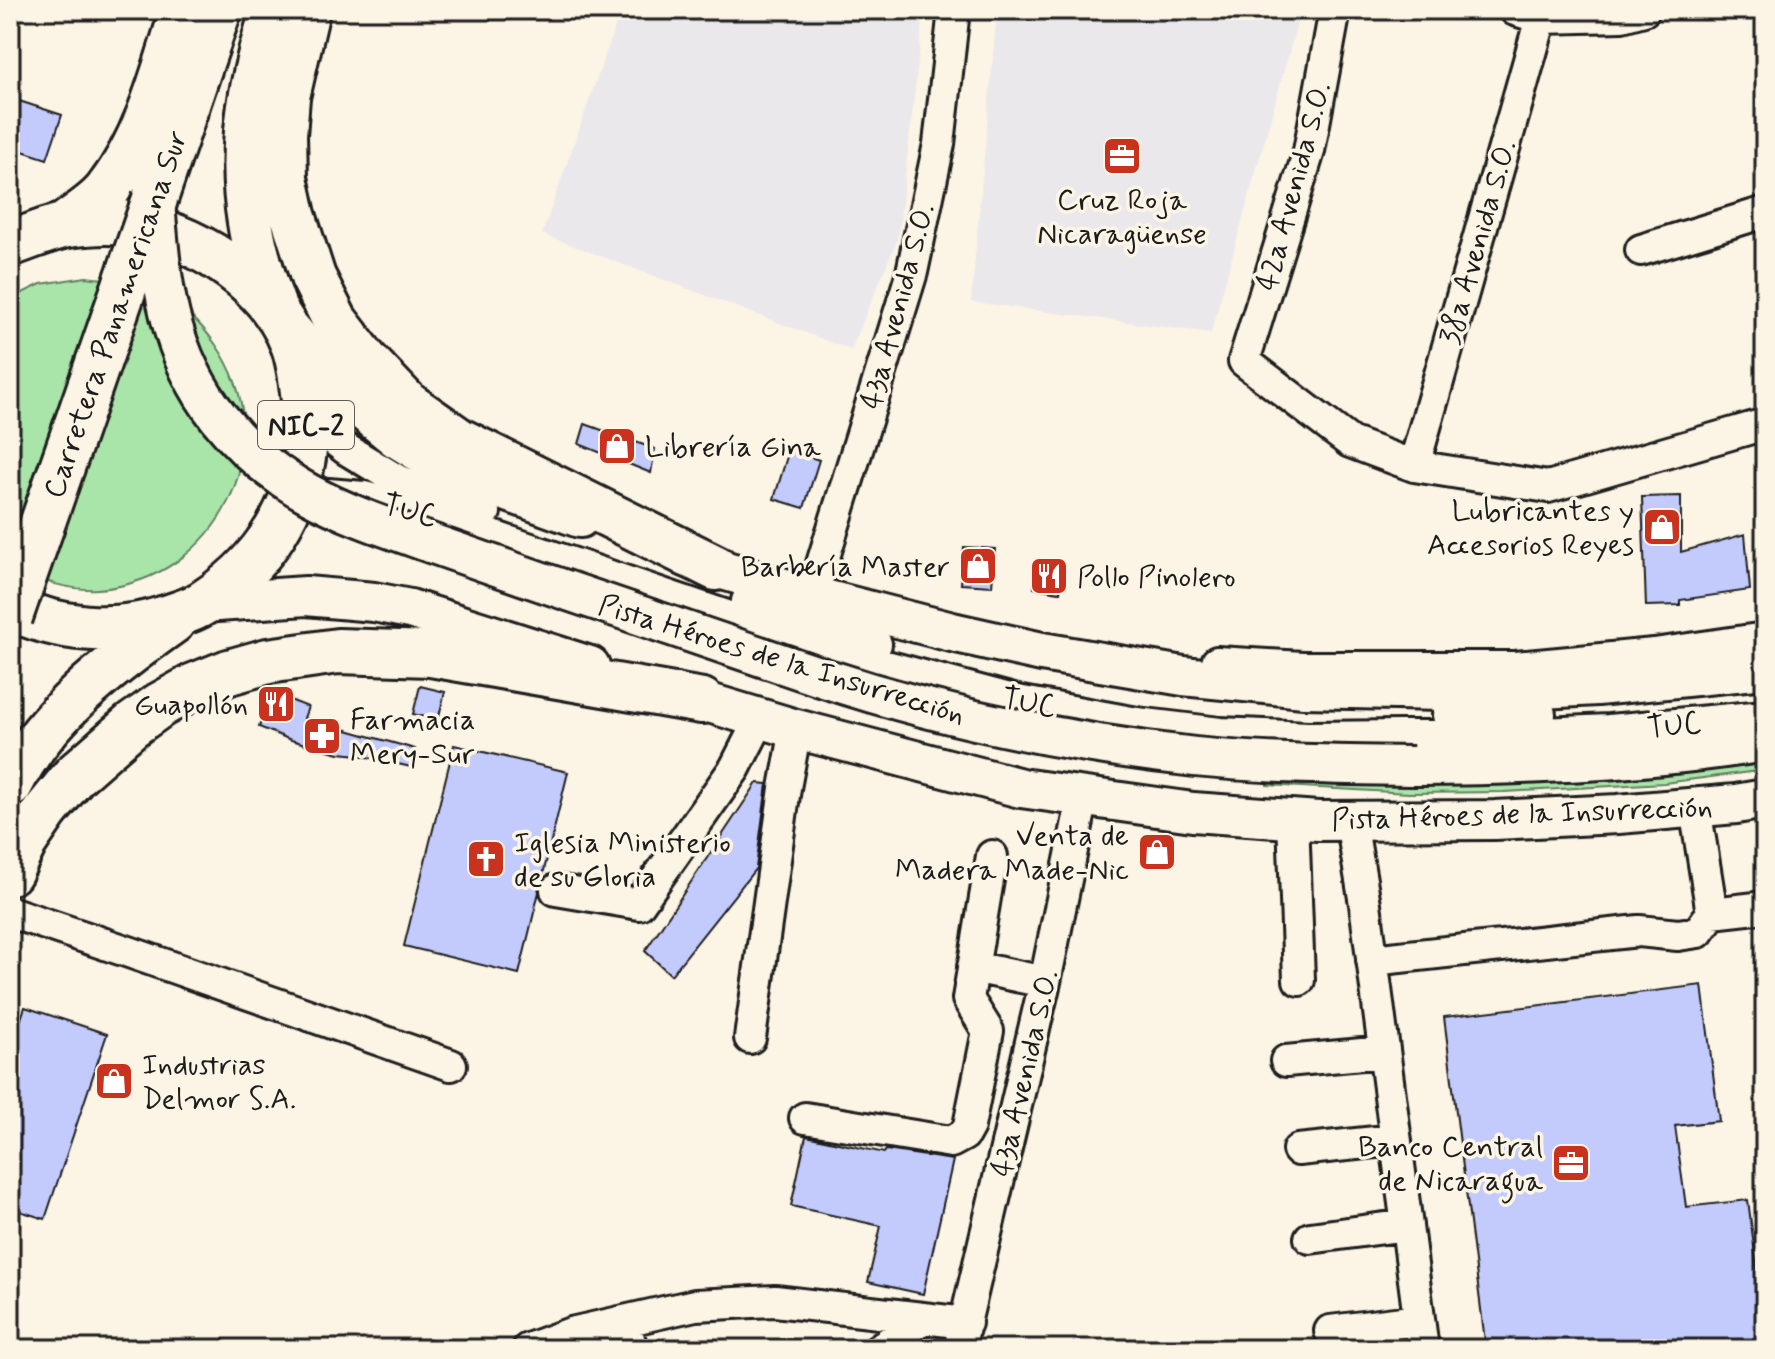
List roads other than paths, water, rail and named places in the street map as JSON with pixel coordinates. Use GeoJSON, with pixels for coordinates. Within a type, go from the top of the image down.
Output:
{"type":"FeatureCollection","features":[{"type":"Feature","properties":{"kind":"highway","name":"Carretera Panamericana Sur"},"geometry":{"type":"LineString","coordinates":[[65,225],[106,192],[131,154],[151,109],[183,10]]}},
{"type":"Feature","properties":{"kind":"highway","name":"Carretera Panamericana Sur"},"geometry":{"type":"LineString","coordinates":[[10,617],[219,10]]}},
{"type":"Feature","properties":{"kind":"highway","name":"NIC-2"},"geometry":{"type":"LineString","coordinates":[[10,785],[34,743],[93,682],[146,640],[248,569],[282,523],[302,470],[306,410],[299,364],[261,272],[250,221],[246,180],[247,129],[261,48],[274,10]]}},
{"type":"Feature","properties":{"kind":"highway"},"geometry":{"type":"LineString","coordinates":[[307,10],[287,97],[285,178],[313,277],[335,321],[366,361],[407,404],[460,441],[716,568]]}},
{"type":"Feature","properties":{"kind":"highway","name":"NIC-2"},"geometry":{"type":"LineString","coordinates":[[10,244],[65,225],[121,223],[174,235],[223,261],[275,311]]}},
{"type":"Feature","properties":{"kind":"highway","name":"NIC-2"},"geometry":{"type":"LineString","coordinates":[[10,607],[56,624],[101,629],[145,625],[195,607]]}},
{"type":"Feature","properties":{"kind":"highway"},"geometry":{"type":"LineString","coordinates":[[10,872],[25,841],[75,775],[132,725],[194,686],[268,661],[338,651],[431,654],[702,701]]}},
{"type":"Feature","properties":{"kind":"main road","name":"Pista Héroes de la Insurrección"},"geometry":{"type":"LineString","coordinates":[[155,199],[161,275],[179,349],[219,418],[284,479],[332,507],[861,690],[984,722],[1116,746],[1195,757],[1280,763],[1413,766],[1589,761],[1723,749],[1765,742]]}},
{"type":"Feature","properties":{"kind":"main road"},"geometry":{"type":"LineString","coordinates":[[275,311],[352,402],[396,438],[452,472],[716,568],[952,632],[1042,652],[1183,676],[1304,688],[1487,692],[1597,686],[1765,669]]}},
{"type":"Feature","properties":{"kind":"main road","name":"Pista Héroes de la Insurrección"},"geometry":{"type":"LineString","coordinates":[[195,607],[306,596],[398,606],[760,719],[1021,788],[1193,812],[1351,821],[1495,820],[1736,804],[1764,807]]}},
{"type":"Feature","properties":{"kind":"street","name":"43a Avenida S.O."},"geometry":{"type":"LineString","coordinates":[[812,596],[912,272],[939,144],[954,10]]}},
{"type":"Feature","properties":{"kind":"street","name":"42a Avenida S.O."},"geometry":{"type":"LineString","coordinates":[[1335,10],[1309,151],[1244,361],[1350,442],[1414,466]]}},
{"type":"Feature","properties":{"kind":"street"},"geometry":{"type":"LineString","coordinates":[[1528,14],[1622,16],[1644,10]]}},
{"type":"Feature","properties":{"kind":"street","name":"38a Avenida S.O."},"geometry":{"type":"LineString","coordinates":[[1414,466],[1528,14]]}},
{"type":"Feature","properties":{"kind":"street"},"geometry":{"type":"LineString","coordinates":[[1641,250],[1765,212]]}},
{"type":"Feature","properties":{"kind":"street","name":"TUC"},"geometry":{"type":"LineString","coordinates":[[306,410],[314,424],[346,449],[397,480],[515,523],[888,648],[1024,684],[1175,710],[1278,717],[1596,713],[1710,704],[1765,696]]}},
{"type":"Feature","properties":{"kind":"street"},"geometry":{"type":"LineString","coordinates":[[1414,466],[1548,487],[1765,424]]}},
{"type":"Feature","properties":{"kind":"street","name":"TUC"},"geometry":{"type":"LineString","coordinates":[[282,523],[308,500],[328,494],[364,497],[440,518],[826,650],[1017,701],[1137,723],[1220,733],[1308,737],[1496,735],[1609,730],[1765,716]]}},
{"type":"Feature","properties":{"kind":"street"},"geometry":{"type":"LineString","coordinates":[[1042,652],[1303,667],[1515,667],[1654,654],[1765,638]]}},
{"type":"Feature","properties":{"kind":"street"},"geometry":{"type":"LineString","coordinates":[[556,890],[639,904],[735,768],[760,719]]}},
{"type":"Feature","properties":{"kind":"street"},"geometry":{"type":"LineString","coordinates":[[750,1038],[796,729]]}},
{"type":"Feature","properties":{"kind":"street","name":"43a Avenida S.O."},"geometry":{"type":"LineString","coordinates":[[962,1336],[1045,982],[1083,797]]}},
{"type":"Feature","properties":{"kind":"street"},"geometry":{"type":"LineString","coordinates":[[1372,960],[1639,931],[1678,935],[1698,932],[1712,913],[1695,808]]}},
{"type":"Feature","properties":{"kind":"street"},"geometry":{"type":"LineString","coordinates":[[1293,819],[1299,980]]}},
{"type":"Feature","properties":{"kind":"street"},"geometry":{"type":"LineString","coordinates":[[1330,1331],[1421,1334],[1365,904],[1351,821]]}},
{"type":"Feature","properties":{"kind":"street"},"geometry":{"type":"LineString","coordinates":[[805,1118],[951,1142],[964,1135],[969,1126],[988,1031],[968,999],[992,856]]}},
{"type":"Feature","properties":{"kind":"street"},"geometry":{"type":"LineString","coordinates":[[1712,913],[1765,907]]}},
{"type":"Feature","properties":{"kind":"street"},"geometry":{"type":"LineString","coordinates":[[10,912],[451,1065]]}},
{"type":"Feature","properties":{"kind":"street"},"geometry":{"type":"LineString","coordinates":[[973,967],[1045,982]]}},
{"type":"Feature","properties":{"kind":"street"},"geometry":{"type":"LineString","coordinates":[[1286,1061],[1384,1052]]}},
{"type":"Feature","properties":{"kind":"street"},"geometry":{"type":"LineString","coordinates":[[1298,1150],[1395,1140]]}},
{"type":"Feature","properties":{"kind":"street"},"geometry":{"type":"LineString","coordinates":[[1310,1238],[1407,1225]]}},
{"type":"Feature","properties":{"kind":"street"},"geometry":{"type":"LineString","coordinates":[[528,1349],[571,1333],[628,1335],[695,1305],[775,1301],[924,1318],[962,1336]]}},
{"type":"Feature","properties":{"kind":"street"},"geometry":{"type":"LineString","coordinates":[[879,1349],[924,1318]]}},
{"type":"Feature","properties":{"kind":"place","name":"Cruz Roja Nicaragüense"},"geometry":{"type":"Point","coordinates":[1122,156]}},
{"type":"Feature","properties":{"kind":"place","name":"Librería Gina"},"geometry":{"type":"Point","coordinates":[617,446]}},
{"type":"Feature","properties":{"kind":"place","name":"Lubricantes y Accesorios Reyes"},"geometry":{"type":"Point","coordinates":[1662,527]}},
{"type":"Feature","properties":{"kind":"place","name":"Barbería Master"},"geometry":{"type":"Point","coordinates":[978,566]}},
{"type":"Feature","properties":{"kind":"place","name":"Pollo Pinolero"},"geometry":{"type":"Point","coordinates":[1049,576]}},
{"type":"Feature","properties":{"kind":"place","name":"Guapollón"},"geometry":{"type":"Point","coordinates":[276,704]}},
{"type":"Feature","properties":{"kind":"place","name":"Farmacia Mery-Sur"},"geometry":{"type":"Point","coordinates":[322,736]}},
{"type":"Feature","properties":{"kind":"place","name":"Venta de Madera Made-Nic"},"geometry":{"type":"Point","coordinates":[1157,852]}},
{"type":"Feature","properties":{"kind":"place","name":"Iglesia Ministerio de su Gloria"},"geometry":{"type":"Point","coordinates":[486,859]}},
{"type":"Feature","properties":{"kind":"place","name":"Industrias Delmor S.A."},"geometry":{"type":"Point","coordinates":[114,1081]}},
{"type":"Feature","properties":{"kind":"place","name":"Banco Central de Nicaragua"},"geometry":{"type":"Point","coordinates":[1571,1163]}}]}
